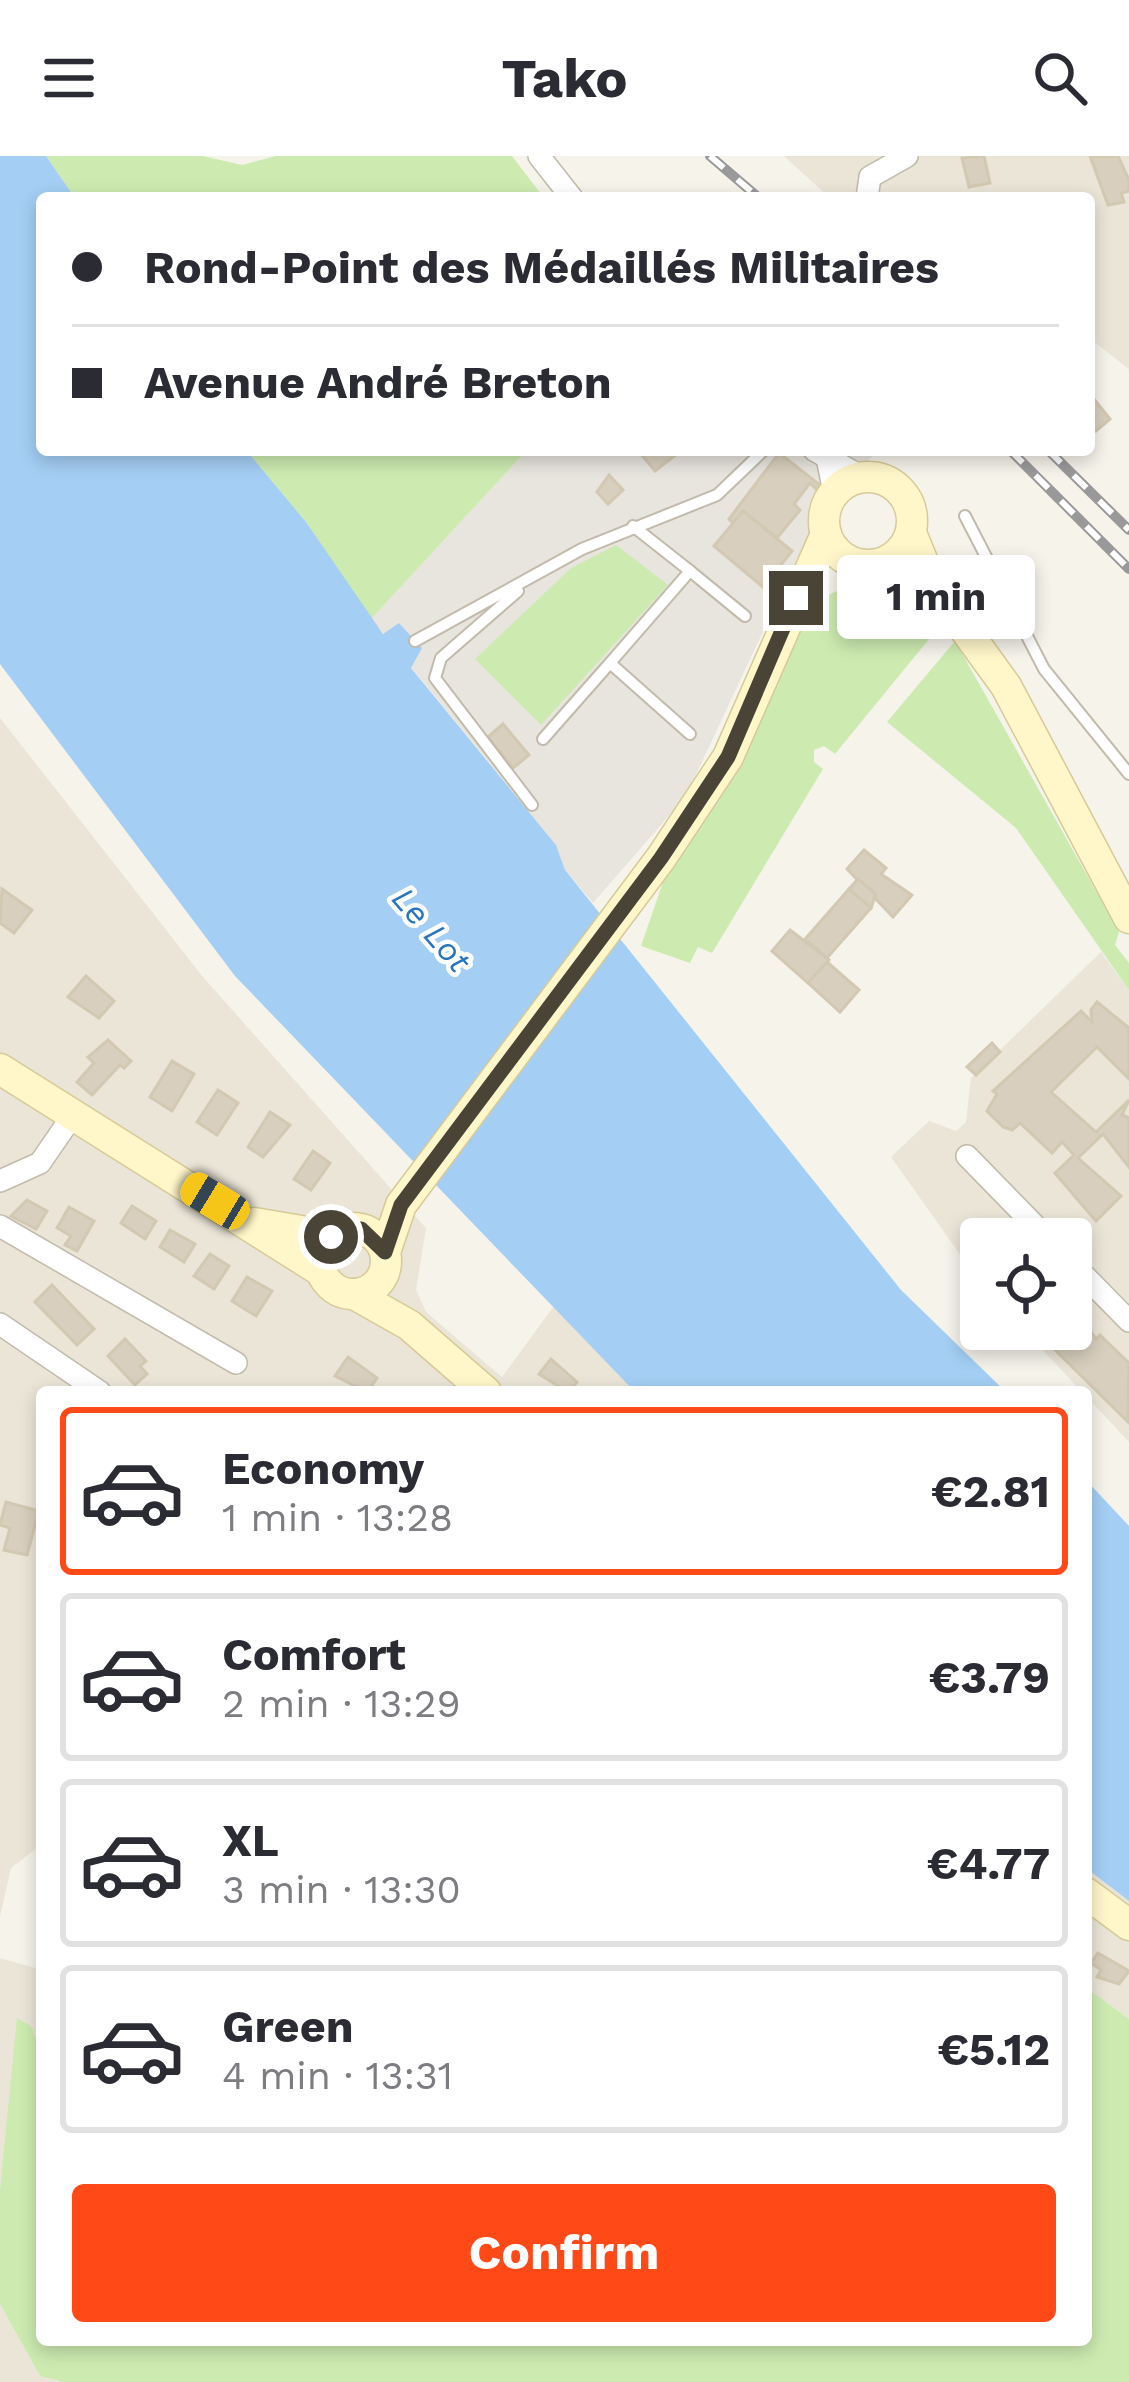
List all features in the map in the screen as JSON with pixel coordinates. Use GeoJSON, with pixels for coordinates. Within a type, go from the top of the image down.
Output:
{"type":"FeatureCollection","features":[{"type":"Feature","properties":{"kind":"street"},"geometry":{"type":"LineString","coordinates":[[539,156],[567,192]]}},
{"type":"Feature","properties":{"kind":"street"},"geometry":{"type":"LineString","coordinates":[[868,192],[870,177],[907,156]]}},
{"type":"Feature","properties":{"kind":"street"},"geometry":{"type":"LineString","coordinates":[[821,456],[834,492],[824,519],[826,534],[841,556],[932,584]]}},
{"type":"Feature","properties":{"kind":"street"},"geometry":{"type":"LineString","coordinates":[[824,456],[862,477],[898,487],[912,511],[911,533],[932,584],[991,660],[1129,918]]}},
{"type":"Feature","properties":{"kind":"street"},"geometry":{"type":"LineString","coordinates":[[834,492],[862,477]]}},
{"type":"Feature","properties":{"kind":"street"},"geometry":{"type":"LineString","coordinates":[[796,598],[821,579],[871,562],[911,533]]}},
{"type":"Feature","properties":{"kind":"street"},"geometry":{"type":"LineString","coordinates":[[321,1271],[321,1252],[376,1234],[643,882],[728,757],[826,534]]}},
{"type":"Feature","properties":{"kind":"street"},"geometry":{"type":"LineString","coordinates":[[0,1069],[250,1222],[321,1271],[330,1285],[409,1324],[479,1386]]}},
{"type":"Feature","properties":{"kind":"street"},"geometry":{"type":"LineString","coordinates":[[0,1181],[40,1162],[73,1115]]}},
{"type":"Feature","properties":{"kind":"street"},"geometry":{"type":"LineString","coordinates":[[967,1156],[1028,1218]]}},
{"type":"Feature","properties":{"kind":"street"},"geometry":{"type":"LineString","coordinates":[[250,1222],[376,1234]]}},
{"type":"Feature","properties":{"kind":"street"},"geometry":{"type":"LineString","coordinates":[[0,1226],[236,1364]]}},
{"type":"Feature","properties":{"kind":"street"},"geometry":{"type":"LineString","coordinates":[[354,1294],[374,1287],[376,1234]]}},
{"type":"Feature","properties":{"kind":"street"},"geometry":{"type":"LineString","coordinates":[[376,1234],[409,1324]]}},
{"type":"Feature","properties":{"kind":"street"},"geometry":{"type":"LineString","coordinates":[[1092,1284],[1129,1322]]}},
{"type":"Feature","properties":{"kind":"street"},"geometry":{"type":"LineString","coordinates":[[0,1324],[91,1386]]}},
{"type":"Feature","properties":{"kind":"street"},"geometry":{"type":"LineString","coordinates":[[1092,1897],[1129,1925]]}},
{"type":"Feature","properties":{"kind":"lane"},"geometry":{"type":"LineString","coordinates":[[416,641],[633,526],[717,495],[758,456]]}},
{"type":"Feature","properties":{"kind":"lane"},"geometry":{"type":"LineString","coordinates":[[965,516],[1044,669],[1129,774]]}},
{"type":"Feature","properties":{"kind":"lane"},"geometry":{"type":"LineString","coordinates":[[633,526],[746,616]]}},
{"type":"Feature","properties":{"kind":"lane"},"geometry":{"type":"LineString","coordinates":[[544,739],[690,571]]}},
{"type":"Feature","properties":{"kind":"lane"},"geometry":{"type":"LineString","coordinates":[[532,805],[435,679],[441,658],[540,572]]}},
{"type":"Feature","properties":{"kind":"lane"},"geometry":{"type":"LineString","coordinates":[[610,663],[690,734]]}},
{"type":"Feature","properties":{"kind":"shaded area"},"geometry":{"type":"Polygon","coordinates":[[[784,156],[1129,156],[1129,369],[1095,343],[1095,192],[823,192],[784,156]]]}},
{"type":"Feature","properties":{"kind":"shaded area"},"geometry":{"type":"Polygon","coordinates":[[[521,456],[872,456],[804,544],[686,796],[593,903],[565,870],[556,845],[411,667],[422,648],[399,623],[384,634],[371,619],[521,456]]]}},
{"type":"Feature","properties":{"kind":"shaded area"},"geometry":{"type":"Polygon","coordinates":[[[0,718],[203,977],[426,1228],[416,1290],[426,1312],[502,1377],[554,1306],[629,1386],[36,1386],[36,1849],[11,1868],[0,1916],[0,718]]]}},
{"type":"Feature","properties":{"kind":"shaded area"},"geometry":{"type":"Polygon","coordinates":[[[1101,952],[1129,990],[1129,1442],[1092,1403],[1092,1386],[1076,1386],[1043,1350],[1092,1350],[1092,1218],[960,1218],[960,1254],[891,1157],[929,1121],[956,1131],[966,1122],[971,1078],[1101,952]]]}},
{"type":"Feature","properties":{"kind":"shaded area"},"geometry":{"type":"Polygon","coordinates":[[[1092,1873],[1129,1901],[1129,2019],[1092,1991],[1092,1873]]]}},
{"type":"Feature","properties":{"kind":"shaded area"},"geometry":{"type":"Polygon","coordinates":[[[0,1958],[36,1968],[36,2039],[31,2027],[8,2122],[0,2189],[0,1958]]]}},
{"type":"Feature","properties":{"kind":"shaded area"},"geometry":{"type":"Polygon","coordinates":[[[0,2304],[40,2376],[63,2382],[0,2382],[0,2304]]]}},
{"type":"Feature","properties":{"kind":"green space"},"geometry":{"type":"Polygon","coordinates":[[[46,156],[203,156],[242,165],[276,156],[512,156],[539,192],[71,192],[46,156]]]}},
{"type":"Feature","properties":{"kind":"green space"},"geometry":{"type":"Polygon","coordinates":[[[251,456],[521,456],[371,619],[306,522],[251,456]]]}},
{"type":"Feature","properties":{"kind":"green space"},"geometry":{"type":"Polygon","coordinates":[[[616,545],[668,585],[541,725],[475,659],[571,568],[616,545]]]}},
{"type":"Feature","properties":{"kind":"green space"},"geometry":{"type":"Polygon","coordinates":[[[864,579],[907,589],[943,622],[835,754],[824,746],[814,750],[814,762],[823,769],[712,953],[698,947],[690,963],[641,946],[663,882],[745,754],[801,630],[828,595],[864,579]]]}},
{"type":"Feature","properties":{"kind":"green space"},"geometry":{"type":"Polygon","coordinates":[[[955,641],[1119,932],[1115,945],[1129,963],[1129,990],[1016,828],[887,722],[955,641]]]}},
{"type":"Feature","properties":{"kind":"green space"},"geometry":{"type":"Polygon","coordinates":[[[1092,1991],[1129,2019],[1129,2382],[63,2382],[40,2376],[0,2304],[0,2189],[17,2018],[31,2026],[36,2038],[36,2346],[1092,2346],[1092,1991]]]}},
{"type":"Feature","properties":{"kind":"water","name":"Le Lot"},"geometry":{"type":"Polygon","coordinates":[[[0,156],[46,156],[71,192],[36,192],[36,456],[251,456],[306,522],[383,634],[399,623],[422,648],[411,668],[556,845],[565,870],[901,1290],[1000,1386],[629,1386],[235,976],[0,664],[0,156]]]}},
{"type":"Feature","properties":{"kind":"water"},"geometry":{"type":"Polygon","coordinates":[[[1092,1486],[1129,1526],[1129,1901],[1092,1873],[1092,1486]]]}},
{"type":"Feature","properties":{"kind":"building"},"geometry":{"type":"Polygon","coordinates":[[[984,156],[990,183],[969,187],[962,158],[984,156]]]}},
{"type":"Feature","properties":{"kind":"building"},"geometry":{"type":"Polygon","coordinates":[[[1090,156],[1118,156],[1129,180],[1129,191],[1121,193],[1124,202],[1108,205],[1090,156]]]}},
{"type":"Feature","properties":{"kind":"building"},"geometry":{"type":"Polygon","coordinates":[[[1095,400],[1110,419],[1095,430],[1095,400]]]}},
{"type":"Feature","properties":{"kind":"building"},"geometry":{"type":"Polygon","coordinates":[[[643,456],[674,456],[655,471],[643,456]]]}},
{"type":"Feature","properties":{"kind":"building"},"geometry":{"type":"Polygon","coordinates":[[[777,456],[820,485],[817,490],[810,483],[794,504],[800,510],[777,538],[743,511],[733,523],[729,519],[777,456]]]}},
{"type":"Feature","properties":{"kind":"building"},"geometry":{"type":"Polygon","coordinates":[[[609,475],[623,490],[608,504],[597,492],[609,475]]]}},
{"type":"Feature","properties":{"kind":"building"},"geometry":{"type":"Polygon","coordinates":[[[743,511],[792,551],[763,587],[714,546],[743,511]]]}},
{"type":"Feature","properties":{"kind":"building"},"geometry":{"type":"Polygon","coordinates":[[[503,724],[529,755],[513,768],[488,737],[503,724]]]}},
{"type":"Feature","properties":{"kind":"building"},"geometry":{"type":"Polygon","coordinates":[[[864,850],[886,868],[881,874],[912,895],[893,917],[847,869],[864,850]]]}},
{"type":"Feature","properties":{"kind":"building"},"geometry":{"type":"Polygon","coordinates":[[[858,879],[876,894],[871,908],[849,889],[858,879]]]}},
{"type":"Feature","properties":{"kind":"building"},"geometry":{"type":"Polygon","coordinates":[[[2,889],[32,910],[14,933],[0,923],[2,889]]]}},
{"type":"Feature","properties":{"kind":"building"},"geometry":{"type":"Polygon","coordinates":[[[849,889],[871,908],[827,958],[805,939],[849,889]]]}},
{"type":"Feature","properties":{"kind":"building"},"geometry":{"type":"Polygon","coordinates":[[[790,930],[829,960],[808,983],[772,951],[790,930]]]}},
{"type":"Feature","properties":{"kind":"building"},"geometry":{"type":"Polygon","coordinates":[[[827,962],[859,990],[840,1012],[808,983],[827,962]]]}},
{"type":"Feature","properties":{"kind":"building"},"geometry":{"type":"Polygon","coordinates":[[[86,976],[114,1001],[99,1018],[68,997],[86,976]]]}},
{"type":"Feature","properties":{"kind":"building"},"geometry":{"type":"Polygon","coordinates":[[[1097,1002],[1129,1028],[1129,1079],[1097,1047],[1051,1092],[1096,1132],[1129,1100],[1122,1115],[1129,1118],[1129,1167],[1103,1134],[1078,1158],[1121,1196],[1096,1221],[1055,1173],[1074,1155],[1062,1142],[1052,1153],[1020,1123],[1012,1130],[1003,1127],[987,1111],[997,1094],[993,1091],[1081,1011],[1092,1022],[1091,1010],[1097,1002]]]}},
{"type":"Feature","properties":{"kind":"building"},"geometry":{"type":"Polygon","coordinates":[[[108,1040],[131,1061],[124,1068],[120,1065],[92,1095],[77,1082],[94,1063],[88,1057],[108,1040]]]}},
{"type":"Feature","properties":{"kind":"building"},"geometry":{"type":"Polygon","coordinates":[[[992,1043],[1000,1052],[976,1075],[967,1067],[992,1043]]]}},
{"type":"Feature","properties":{"kind":"building"},"geometry":{"type":"Polygon","coordinates":[[[172,1061],[194,1074],[172,1111],[150,1097],[172,1061]]]}},
{"type":"Feature","properties":{"kind":"building"},"geometry":{"type":"Polygon","coordinates":[[[218,1090],[238,1103],[217,1135],[197,1122],[218,1090]]]}},
{"type":"Feature","properties":{"kind":"building"},"geometry":{"type":"Polygon","coordinates":[[[270,1112],[290,1125],[263,1157],[248,1147],[270,1112]]]}},
{"type":"Feature","properties":{"kind":"building"},"geometry":{"type":"Polygon","coordinates":[[[313,1151],[330,1163],[311,1190],[294,1179],[313,1151]]]}},
{"type":"Feature","properties":{"kind":"building"},"geometry":{"type":"Polygon","coordinates":[[[27,1200],[47,1211],[36,1229],[11,1216],[27,1200]]]}},
{"type":"Feature","properties":{"kind":"building"},"geometry":{"type":"Polygon","coordinates":[[[132,1206],[156,1221],[145,1239],[121,1223],[132,1206]]]}},
{"type":"Feature","properties":{"kind":"building"},"geometry":{"type":"Polygon","coordinates":[[[69,1207],[94,1221],[77,1251],[65,1245],[71,1236],[57,1228],[69,1207]]]}},
{"type":"Feature","properties":{"kind":"building"},"geometry":{"type":"Polygon","coordinates":[[[170,1230],[195,1244],[184,1262],[160,1247],[170,1230]]]}},
{"type":"Feature","properties":{"kind":"building"},"geometry":{"type":"Polygon","coordinates":[[[210,1254],[229,1266],[214,1289],[194,1276],[210,1254]]]}},
{"type":"Feature","properties":{"kind":"building"},"geometry":{"type":"Polygon","coordinates":[[[247,1277],[272,1291],[256,1316],[232,1301],[247,1277]]]}},
{"type":"Feature","properties":{"kind":"building"},"geometry":{"type":"Polygon","coordinates":[[[52,1285],[94,1329],[77,1345],[35,1302],[52,1285]]]}},
{"type":"Feature","properties":{"kind":"building"},"geometry":{"type":"Polygon","coordinates":[[[1092,1334],[1096,1339],[1100,1335],[1129,1363],[1128,1422],[1055,1350],[1092,1350],[1092,1334]]]}},
{"type":"Feature","properties":{"kind":"building"},"geometry":{"type":"Polygon","coordinates":[[[125,1339],[146,1361],[140,1366],[147,1374],[135,1385],[108,1356],[125,1339]]]}},
{"type":"Feature","properties":{"kind":"building"},"geometry":{"type":"Polygon","coordinates":[[[348,1357],[377,1378],[371,1386],[355,1386],[335,1376],[348,1357]]]}},
{"type":"Feature","properties":{"kind":"building"},"geometry":{"type":"Polygon","coordinates":[[[551,1359],[577,1382],[558,1386],[539,1374],[551,1359]]]}},
{"type":"Feature","properties":{"kind":"building"},"geometry":{"type":"Polygon","coordinates":[[[6,1502],[36,1510],[27,1555],[4,1550],[10,1528],[0,1525],[6,1502]]]}},
{"type":"Feature","properties":{"kind":"building"},"geometry":{"type":"Polygon","coordinates":[[[1098,1953],[1129,1971],[1119,1984],[1097,1977],[1101,1970],[1092,1962],[1098,1953]]]}},
{"type":"Feature","properties":{"kind":"railway"},"geometry":{"type":"LineString","coordinates":[[710,156],[752,192]]}},
{"type":"Feature","properties":{"kind":"railway"},"geometry":{"type":"LineString","coordinates":[[1016,456],[1129,569]]}},
{"type":"Feature","properties":{"kind":"railway"},"geometry":{"type":"LineString","coordinates":[[1054,456],[1129,530]]}},
{"type":"Feature","properties":{"kind":"route"},"geometry":{"type":"LineString","coordinates":[[331,1237],[350,1228],[361,1229],[380,1241],[385,1252],[401,1205],[661,858],[728,757],[796,598]]}}]}
